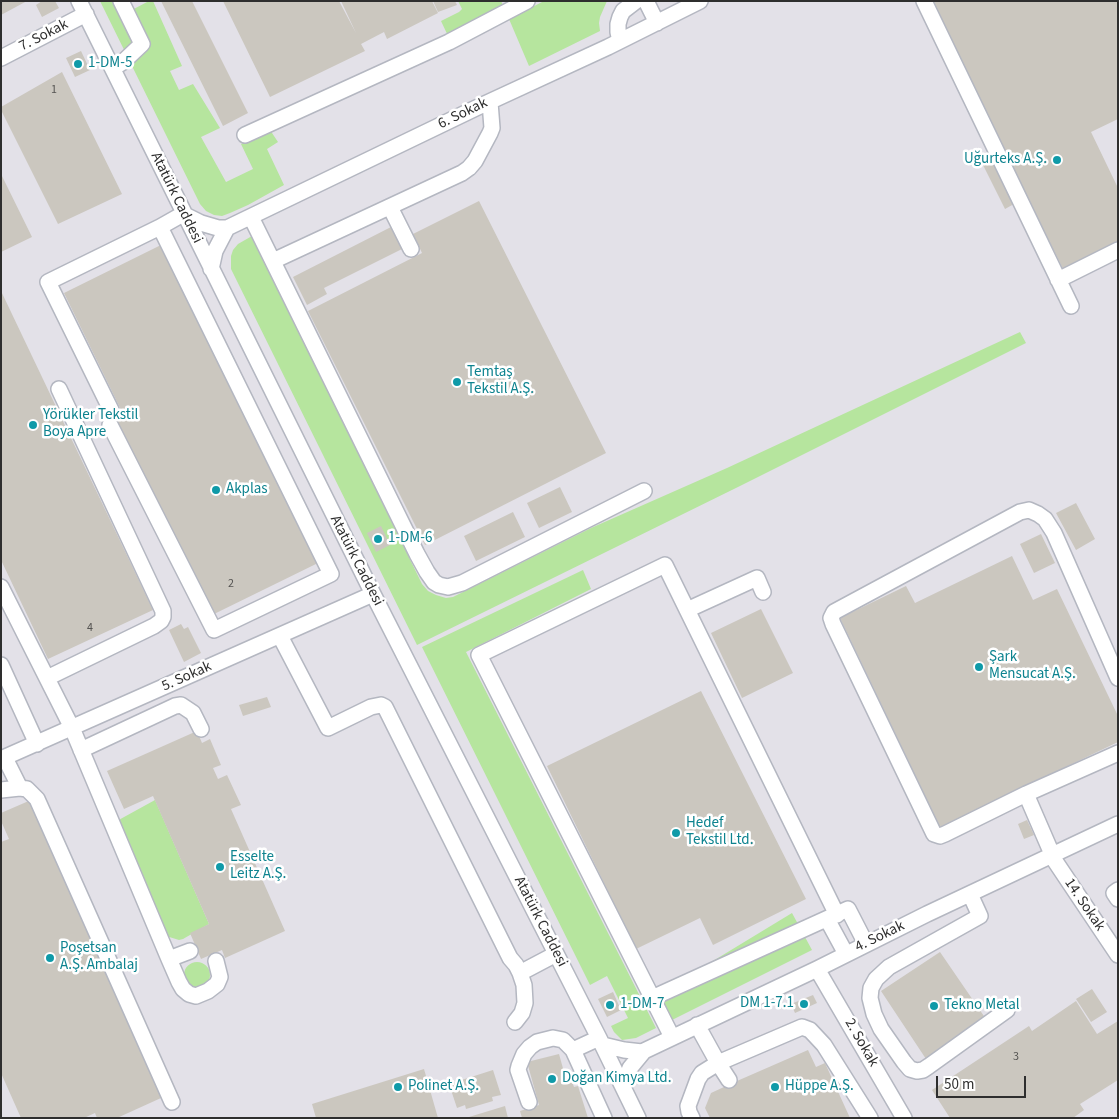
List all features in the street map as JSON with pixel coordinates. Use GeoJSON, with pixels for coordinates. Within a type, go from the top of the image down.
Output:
{"type":"FeatureCollection","features":[{"type":"Feature","properties":{"kind":"street"},"geometry":{"type":"LineString","coordinates":[[113,68],[123,62],[142,44],[121,1]]}},
{"type":"Feature","properties":{"kind":"street"},"geometry":{"type":"LineString","coordinates":[[245,135],[449,42],[527,1]]}},
{"type":"Feature","properties":{"kind":"street"},"geometry":{"type":"LineString","coordinates":[[620,41],[618,24],[620,17],[623,11],[636,1]]}},
{"type":"Feature","properties":{"kind":"street"},"geometry":{"type":"LineString","coordinates":[[646,1],[656,23]]}},
{"type":"Feature","properties":{"kind":"street","name":"6. Sokak"},"geometry":{"type":"LineString","coordinates":[[227,228],[700,1]]}},
{"type":"Feature","properties":{"kind":"street"},"geometry":{"type":"LineString","coordinates":[[924,1],[1071,306]]}},
{"type":"Feature","properties":{"kind":"street","name":"Atatürk Caddesi"},"geometry":{"type":"LineString","coordinates":[[82,8],[373,594],[623,1085],[638,1118]]}},
{"type":"Feature","properties":{"kind":"street","name":"7. Sokak"},"geometry":{"type":"LineString","coordinates":[[1,58],[82,8]]}},
{"type":"Feature","properties":{"kind":"street"},"geometry":{"type":"LineString","coordinates":[[273,261],[462,173],[469,168],[484,146],[492,128],[490,102]]}},
{"type":"Feature","properties":{"kind":"street"},"geometry":{"type":"LineString","coordinates":[[390,207],[411,249]]}},
{"type":"Feature","properties":{"kind":"street"},"geometry":{"type":"LineString","coordinates":[[160,227],[331,574],[214,630],[110,417],[48,282],[184,214],[201,224],[227,228],[215,251],[211,269]]}},
{"type":"Feature","properties":{"kind":"street"},"geometry":{"type":"LineString","coordinates":[[251,217],[417,554],[434,582],[448,587],[462,583],[644,491]]}},
{"type":"Feature","properties":{"kind":"street"},"geometry":{"type":"LineString","coordinates":[[1058,280],[1118,250]]}},
{"type":"Feature","properties":{"kind":"street"},"geometry":{"type":"LineString","coordinates":[[47,678],[154,626],[163,617],[163,611],[59,389]]}},
{"type":"Feature","properties":{"kind":"street"},"geometry":{"type":"LineString","coordinates":[[1118,678],[1054,533],[1045,519],[1029,510],[1020,512],[834,612],[831,618],[934,834],[940,836],[945,834],[1118,752]]}},
{"type":"Feature","properties":{"kind":"street"},"geometry":{"type":"LineString","coordinates":[[672,1036],[479,655],[665,565],[832,917],[846,954]]}},
{"type":"Feature","properties":{"kind":"street"},"geometry":{"type":"LineString","coordinates":[[687,610],[757,578],[763,592]]}},
{"type":"Feature","properties":{"kind":"street"},"geometry":{"type":"LineString","coordinates":[[1,587],[82,750],[183,989],[189,994],[196,996],[208,992],[217,984],[220,977],[216,961]]}},
{"type":"Feature","properties":{"kind":"street","name":"5. Sokak"},"geometry":{"type":"LineString","coordinates":[[3,759],[373,594]]}},
{"type":"Feature","properties":{"kind":"street"},"geometry":{"type":"LineString","coordinates":[[280,636],[328,728],[371,707],[381,705],[385,707],[520,974],[524,985],[525,1003],[522,1012],[515,1022]]}},
{"type":"Feature","properties":{"kind":"street"},"geometry":{"type":"LineString","coordinates":[[1,665],[37,744]]}},
{"type":"Feature","properties":{"kind":"street"},"geometry":{"type":"LineString","coordinates":[[156,691],[166,710]]}},
{"type":"Feature","properties":{"kind":"street"},"geometry":{"type":"LineString","coordinates":[[82,750],[175,706],[181,705],[193,713],[201,729]]}},
{"type":"Feature","properties":{"kind":"street"},"geometry":{"type":"LineString","coordinates":[[3,759],[7,791],[27,788],[37,799],[172,1102]]}},
{"type":"Feature","properties":{"kind":"street","name":"14. Sokak"},"geometry":{"type":"LineString","coordinates":[[1026,794],[1055,861],[1118,955]]}},
{"type":"Feature","properties":{"kind":"street","name":"4. Sokak"},"geometry":{"type":"LineString","coordinates":[[642,1052],[1118,824]]}},
{"type":"Feature","properties":{"kind":"street"},"geometry":{"type":"LineString","coordinates":[[1118,890],[1114,893],[1118,899]]}},
{"type":"Feature","properties":{"kind":"street"},"geometry":{"type":"LineString","coordinates":[[970,894],[980,916],[889,967],[876,978],[871,988],[870,998],[874,1014],[880,1028],[904,1062],[910,1069],[917,1071],[929,1066],[1008,1010]]}},
{"type":"Feature","properties":{"kind":"street"},"geometry":{"type":"LineString","coordinates":[[652,998],[848,909],[866,944]]}},
{"type":"Feature","properties":{"kind":"street"},"geometry":{"type":"LineString","coordinates":[[169,959],[190,951]]}},
{"type":"Feature","properties":{"kind":"street"},"geometry":{"type":"LineString","coordinates":[[520,974],[556,954]]}},
{"type":"Feature","properties":{"kind":"street","name":"2. Sokak"},"geometry":{"type":"LineString","coordinates":[[817,968],[904,1118]]}},
{"type":"Feature","properties":{"kind":"street"},"geometry":{"type":"LineString","coordinates":[[697,1025],[729,1080]]}},
{"type":"Feature","properties":{"kind":"street"},"geometry":{"type":"LineString","coordinates":[[692,1118],[688,1106],[702,1073],[718,1063],[802,1027],[810,1030],[824,1046],[870,1118]]}},
{"type":"Feature","properties":{"kind":"street"},"geometry":{"type":"LineString","coordinates":[[529,1102],[518,1070],[524,1054],[537,1042],[553,1038],[563,1040],[573,1050],[604,1118]]}},
{"type":"Feature","properties":{"kind":"street"},"geometry":{"type":"LineString","coordinates":[[573,1050],[601,1042],[619,1049],[642,1052],[627,1073],[623,1085]]}},
{"type":"Feature","properties":{"kind":"shaded area"},"geometry":{"type":"Polygon","coordinates":[[[1,1],[1118,1],[1118,1118],[1,1118],[1,1]]]}},
{"type":"Feature","properties":{"kind":"green space"},"geometry":{"type":"Polygon","coordinates":[[[100,1],[122,1],[128,12],[149,1],[153,1],[182,66],[170,71],[179,90],[193,84],[220,128],[201,137],[226,182],[253,169],[241,144],[270,130],[278,142],[267,149],[284,185],[248,205],[222,216],[206,211],[200,204],[100,1]]]}},
{"type":"Feature","properties":{"kind":"green space"},"geometry":{"type":"Polygon","coordinates":[[[458,1],[501,1],[504,7],[449,38],[441,21],[462,9],[458,1]]]}},
{"type":"Feature","properties":{"kind":"green space"},"geometry":{"type":"Polygon","coordinates":[[[544,1],[607,1],[600,17],[600,31],[529,66],[509,19],[544,1]]]}},
{"type":"Feature","properties":{"kind":"green space"},"geometry":{"type":"Polygon","coordinates":[[[252,236],[422,584],[428,591],[446,598],[453,597],[591,528],[727,468],[1020,332],[1026,343],[417,645],[231,269],[233,250],[238,244],[252,236]]]}},
{"type":"Feature","properties":{"kind":"green space"},"geometry":{"type":"Polygon","coordinates":[[[583,570],[591,589],[466,652],[656,1028],[636,1038],[622,1040],[611,1026],[628,1018],[607,976],[590,985],[422,647],[583,570]]]}},
{"type":"Feature","properties":{"kind":"green space"},"geometry":{"type":"Polygon","coordinates":[[[155,800],[209,924],[179,940],[166,936],[115,822],[155,800]]]}},
{"type":"Feature","properties":{"kind":"green space"},"geometry":{"type":"Polygon","coordinates":[[[792,913],[812,950],[670,1021],[657,995],[792,913]]]}},
{"type":"Feature","properties":{"kind":"green space"},"geometry":{"type":"Polygon","coordinates":[[[197,962],[206,966],[210,975],[206,984],[197,988],[188,984],[184,975],[188,966],[197,962]]]}},
{"type":"Feature","properties":{"kind":"building"},"geometry":{"type":"Polygon","coordinates":[[[1,1],[27,1],[1,15],[1,1]]]}},
{"type":"Feature","properties":{"kind":"building"},"geometry":{"type":"Polygon","coordinates":[[[42,1],[55,1],[59,8],[42,17],[36,5],[42,1]]]}},
{"type":"Feature","properties":{"kind":"building"},"geometry":{"type":"Polygon","coordinates":[[[161,1],[192,1],[248,113],[223,126],[161,1]]]}},
{"type":"Feature","properties":{"kind":"building"},"geometry":{"type":"Polygon","coordinates":[[[223,1],[339,1],[356,33],[341,1],[432,1],[438,13],[387,39],[384,32],[361,44],[365,51],[270,97],[223,1]]]}},
{"type":"Feature","properties":{"kind":"building"},"geometry":{"type":"Polygon","coordinates":[[[433,1],[455,1],[457,5],[438,12],[433,1]]]}},
{"type":"Feature","properties":{"kind":"building","name":"Uğurteks A.Ş."},"geometry":{"type":"Polygon","coordinates":[[[931,1],[1118,1],[1118,119],[1091,132],[1118,188],[1118,243],[1063,269],[931,1]]]}},
{"type":"Feature","properties":{"kind":"building","name":"1-DM-5"},"geometry":{"type":"Polygon","coordinates":[[[81,51],[90,70],[75,77],[66,58],[81,51]]]}},
{"type":"Feature","properties":{"kind":"building"},"geometry":{"type":"Polygon","coordinates":[[[62,72],[122,194],[58,224],[1,107],[62,72]]]}},
{"type":"Feature","properties":{"kind":"building"},"geometry":{"type":"Polygon","coordinates":[[[992,160],[1014,204],[1005,209],[983,165],[992,160]]]}},
{"type":"Feature","properties":{"kind":"building"},"geometry":{"type":"Polygon","coordinates":[[[1,174],[32,237],[1,252],[1,174]]]}},
{"type":"Feature","properties":{"kind":"building","name":"Temtaş Tekstil A.Ş."},"geometry":{"type":"Polygon","coordinates":[[[479,201],[606,453],[425,545],[308,311],[422,253],[413,234],[479,201]]]}},
{"type":"Feature","properties":{"kind":"building"},"geometry":{"type":"Polygon","coordinates":[[[391,227],[402,249],[324,288],[327,294],[307,305],[293,277],[391,227]]]}},
{"type":"Feature","properties":{"kind":"building","name":"Akplas"},"geometry":{"type":"Polygon","coordinates":[[[163,244],[318,563],[210,616],[114,418],[123,414],[64,293],[163,244]]]}},
{"type":"Feature","properties":{"kind":"building","name":"Yörükler Tekstil Boya Apre"},"geometry":{"type":"Polygon","coordinates":[[[1,291],[153,610],[48,659],[1,560],[1,291]]]}},
{"type":"Feature","properties":{"kind":"building"},"geometry":{"type":"Polygon","coordinates":[[[560,487],[572,512],[539,528],[527,503],[560,487]]]}},
{"type":"Feature","properties":{"kind":"building"},"geometry":{"type":"Polygon","coordinates":[[[1076,503],[1095,539],[1076,550],[1056,513],[1076,503]]]}},
{"type":"Feature","properties":{"kind":"building"},"geometry":{"type":"Polygon","coordinates":[[[513,512],[525,537],[476,561],[464,536],[513,512]]]}},
{"type":"Feature","properties":{"kind":"building","name":"1-DM-6"},"geometry":{"type":"Polygon","coordinates":[[[381,526],[390,545],[376,552],[367,533],[381,526]]]}},
{"type":"Feature","properties":{"kind":"building"},"geometry":{"type":"Polygon","coordinates":[[[1041,534],[1055,563],[1034,573],[1020,544],[1041,534]]]}},
{"type":"Feature","properties":{"kind":"building","name":"Şark Mensucat A.Ş."},"geometry":{"type":"Polygon","coordinates":[[[1012,556],[1033,600],[1057,589],[1118,716],[1118,742],[940,827],[840,618],[906,586],[915,603],[1012,556]]]}},
{"type":"Feature","properties":{"kind":"building"},"geometry":{"type":"Polygon","coordinates":[[[761,609],[793,673],[742,698],[711,633],[761,609]]]}},
{"type":"Feature","properties":{"kind":"building"},"geometry":{"type":"Polygon","coordinates":[[[181,624],[184,629],[188,627],[201,653],[184,662],[169,630],[181,624]]]}},
{"type":"Feature","properties":{"kind":"building","name":"Hedef Tekstil Ltd."},"geometry":{"type":"Polygon","coordinates":[[[701,691],[806,899],[713,945],[700,918],[636,949],[547,766],[701,691]]]}},
{"type":"Feature","properties":{"kind":"building"},"geometry":{"type":"Polygon","coordinates":[[[267,697],[271,707],[243,716],[239,705],[267,697]]]}},
{"type":"Feature","properties":{"kind":"building","name":"Esselte Leitz A.Ş."},"geometry":{"type":"Polygon","coordinates":[[[197,731],[202,743],[210,739],[221,765],[213,768],[218,779],[227,775],[241,805],[231,809],[285,931],[225,958],[222,950],[201,959],[190,933],[209,924],[153,796],[124,809],[107,771],[197,731]]]}},
{"type":"Feature","properties":{"kind":"building","name":"Poşetsan A.Ş. Ambalaj"},"geometry":{"type":"Polygon","coordinates":[[[31,800],[161,1098],[117,1118],[97,1118],[95,1113],[84,1118],[21,1118],[1,1073],[1,842],[9,839],[1,821],[1,813],[31,800]]]}},
{"type":"Feature","properties":{"kind":"building"},"geometry":{"type":"Polygon","coordinates":[[[1027,820],[1034,835],[1024,839],[1018,824],[1027,820]]]}},
{"type":"Feature","properties":{"kind":"building","name":"Tekno Metal"},"geometry":{"type":"Polygon","coordinates":[[[940,952],[988,1022],[928,1062],[881,991],[940,952]]]}},
{"type":"Feature","properties":{"kind":"building"},"geometry":{"type":"Polygon","coordinates":[[[1092,989],[1107,1012],[1091,1022],[1076,999],[1092,989]]]}},
{"type":"Feature","properties":{"kind":"building","name":"1-DM-7"},"geometry":{"type":"Polygon","coordinates":[[[613,992],[621,1010],[607,1017],[598,999],[613,992]]]}},
{"type":"Feature","properties":{"kind":"building","name":"DM 1-7.1"},"geometry":{"type":"Polygon","coordinates":[[[813,995],[817,1003],[795,1013],[791,1004],[813,995]]]}},
{"type":"Feature","properties":{"kind":"building"},"geometry":{"type":"Polygon","coordinates":[[[1076,1001],[1097,1034],[1118,1021],[1118,1080],[1080,1104],[1084,1110],[1073,1118],[950,1118],[932,1090],[1029,1026],[1032,1031],[1076,1001]]]}},
{"type":"Feature","properties":{"kind":"building","name":"Hüppe A.Ş."},"geometry":{"type":"Polygon","coordinates":[[[808,1050],[816,1067],[825,1063],[850,1118],[710,1118],[705,1108],[711,1093],[808,1050]]]}},
{"type":"Feature","properties":{"kind":"building","name":"Doğan Kimya Ltd."},"geometry":{"type":"Polygon","coordinates":[[[559,1054],[564,1072],[568,1071],[574,1087],[578,1086],[588,1118],[522,1118],[520,1111],[539,1105],[527,1062],[559,1054]]]}},
{"type":"Feature","properties":{"kind":"building","name":"Polinet A.Ş."},"geometry":{"type":"Polygon","coordinates":[[[424,1069],[438,1118],[316,1118],[312,1104],[424,1069]]]}},
{"type":"Feature","properties":{"kind":"building"},"geometry":{"type":"Polygon","coordinates":[[[493,1070],[501,1095],[492,1097],[493,1101],[466,1109],[465,1105],[457,1108],[449,1084],[493,1070]]]}},
{"type":"Feature","properties":{"kind":"building"},"geometry":{"type":"Polygon","coordinates":[[[505,1106],[508,1118],[469,1118],[469,1117],[505,1106]]]}},
{"type":"Feature","properties":{"kind":"place","name":"1-DM-5"},"geometry":{"type":"Point","coordinates":[78,64]}},
{"type":"Feature","properties":{"kind":"place","name":"Uğurteks A.Ş."},"geometry":{"type":"Point","coordinates":[1057,160]}},
{"type":"Feature","properties":{"kind":"place","name":"Temtaş Tekstil A.Ş."},"geometry":{"type":"Point","coordinates":[457,382]}},
{"type":"Feature","properties":{"kind":"place","name":"Yörükler Tekstil Boya Apre"},"geometry":{"type":"Point","coordinates":[33,425]}},
{"type":"Feature","properties":{"kind":"place","name":"Akplas"},"geometry":{"type":"Point","coordinates":[216,490]}},
{"type":"Feature","properties":{"kind":"place","name":"1-DM-6"},"geometry":{"type":"Point","coordinates":[378,539]}},
{"type":"Feature","properties":{"kind":"place","name":"Şark Mensucat A.Ş."},"geometry":{"type":"Point","coordinates":[979,667]}},
{"type":"Feature","properties":{"kind":"place","name":"Hedef Tekstil Ltd."},"geometry":{"type":"Point","coordinates":[676,833]}},
{"type":"Feature","properties":{"kind":"place","name":"Esselte Leitz A.Ş."},"geometry":{"type":"Point","coordinates":[220,867]}},
{"type":"Feature","properties":{"kind":"place","name":"Poşetsan A.Ş. Ambalaj"},"geometry":{"type":"Point","coordinates":[50,958]}},
{"type":"Feature","properties":{"kind":"place","name":"DM 1-7.1"},"geometry":{"type":"Point","coordinates":[804,1004]}},
{"type":"Feature","properties":{"kind":"place","name":"1-DM-7"},"geometry":{"type":"Point","coordinates":[610,1005]}},
{"type":"Feature","properties":{"kind":"place","name":"Tekno Metal"},"geometry":{"type":"Point","coordinates":[934,1006]}},
{"type":"Feature","properties":{"kind":"place","name":"Doğan Kimya Ltd."},"geometry":{"type":"Point","coordinates":[552,1079]}},
{"type":"Feature","properties":{"kind":"place","name":"Polinet A.Ş."},"geometry":{"type":"Point","coordinates":[398,1087]}},
{"type":"Feature","properties":{"kind":"place","name":"Hüppe A.Ş."},"geometry":{"type":"Point","coordinates":[775,1087]}}]}
